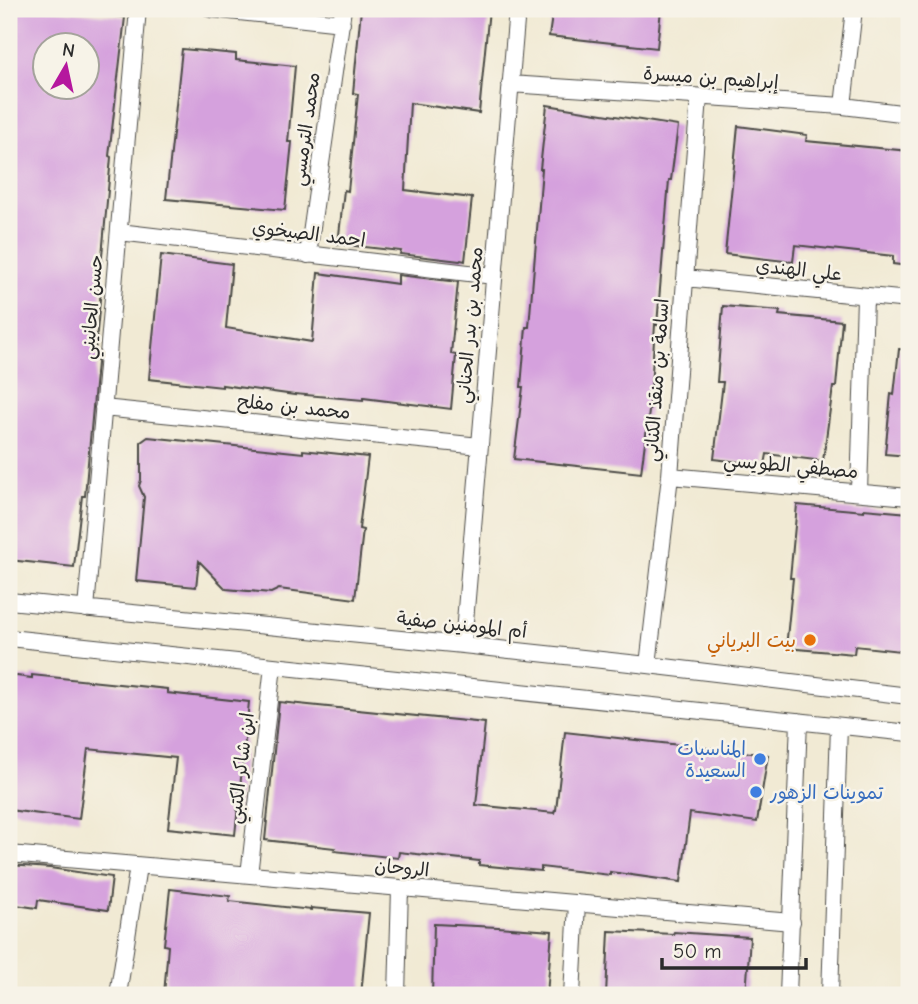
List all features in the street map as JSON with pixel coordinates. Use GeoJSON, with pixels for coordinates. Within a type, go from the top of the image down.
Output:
{"type":"FeatureCollection","features":[{"type":"Feature","properties":{"kind":"street","name":"حسن الحانيني"},"geometry":{"type":"LineString","coordinates":[[86,609],[138,9]]}},
{"type":"Feature","properties":{"kind":"street"},"geometry":{"type":"LineString","coordinates":[[211,9],[343,16]]}},
{"type":"Feature","properties":{"kind":"street","name":"محمد بن بدر الحناني"},"geometry":{"type":"LineString","coordinates":[[463,645],[517,9]]}},
{"type":"Feature","properties":{"kind":"street"},"geometry":{"type":"LineString","coordinates":[[843,106],[855,9]]}},
{"type":"Feature","properties":{"kind":"street","name":"محمد الترمسي"},"geometry":{"type":"LineString","coordinates":[[308,255],[343,16]]}},
{"type":"Feature","properties":{"kind":"street","name":"إبراهيم بن ميسرة"},"geometry":{"type":"LineString","coordinates":[[510,84],[843,106],[909,114]]}},
{"type":"Feature","properties":{"kind":"street","name":"اسامة بن منقذ الكناني"},"geometry":{"type":"LineString","coordinates":[[648,665],[670,476],[699,97]]}},
{"type":"Feature","properties":{"kind":"street","name":"احمد الصيخوي"},"geometry":{"type":"LineString","coordinates":[[119,232],[494,276]]}},
{"type":"Feature","properties":{"kind":"street","name":"علي الهندي"},"geometry":{"type":"LineString","coordinates":[[685,278],[909,300]]}},
{"type":"Feature","properties":{"kind":"street"},"geometry":{"type":"LineString","coordinates":[[859,492],[866,297]]}},
{"type":"Feature","properties":{"kind":"street","name":"محمد بن مفلح"},"geometry":{"type":"LineString","coordinates":[[103,408],[480,446]]}},
{"type":"Feature","properties":{"kind":"street","name":"مصطفي الطويسي"},"geometry":{"type":"LineString","coordinates":[[670,476],[909,497]]}},
{"type":"Feature","properties":{"kind":"street","name":"أم المومنين صفية"},"geometry":{"type":"LineString","coordinates":[[9,601],[463,645],[909,696]]}},
{"type":"Feature","properties":{"kind":"street"},"geometry":{"type":"LineString","coordinates":[[9,638],[909,733]]}},
{"type":"Feature","properties":{"kind":"street","name":"ابن شاكر الكتبي"},"geometry":{"type":"LineString","coordinates":[[249,875],[273,666]]}},
{"type":"Feature","properties":{"kind":"street"},"geometry":{"type":"LineString","coordinates":[[788,995],[799,721]]}},
{"type":"Feature","properties":{"kind":"street"},"geometry":{"type":"LineString","coordinates":[[830,995],[839,726]]}},
{"type":"Feature","properties":{"kind":"street","name":"الروحان"},"geometry":{"type":"LineString","coordinates":[[9,854],[792,922]]}},
{"type":"Feature","properties":{"kind":"street"},"geometry":{"type":"LineString","coordinates":[[118,995],[138,866]]}},
{"type":"Feature","properties":{"kind":"street"},"geometry":{"type":"LineString","coordinates":[[397,995],[400,888]]}},
{"type":"Feature","properties":{"kind":"street"},"geometry":{"type":"LineString","coordinates":[[572,995],[577,903]]}},
{"type":"Feature","properties":{"kind":"building"},"geometry":{"type":"Polygon","coordinates":[[[9,9],[47,9],[125,17],[109,156],[95,352],[98,352],[85,496],[82,496],[74,567],[9,560],[9,9]]]}},
{"type":"Feature","properties":{"kind":"building"},"geometry":{"type":"Polygon","coordinates":[[[361,9],[489,9],[479,113],[410,103],[405,190],[472,198],[465,261],[338,244],[344,190],[348,191],[358,94],[353,93],[361,9]]]}},
{"type":"Feature","properties":{"kind":"building"},"geometry":{"type":"Polygon","coordinates":[[[553,9],[661,9],[657,48],[549,36],[553,9]]]}},
{"type":"Feature","properties":{"kind":"building"},"geometry":{"type":"Polygon","coordinates":[[[182,49],[236,54],[236,60],[295,66],[288,142],[292,142],[285,210],[166,199],[182,49]]]}},
{"type":"Feature","properties":{"kind":"building"},"geometry":{"type":"Polygon","coordinates":[[[547,105],[678,126],[669,180],[650,404],[641,473],[514,459],[523,387],[526,327],[529,327],[547,105]]]}},
{"type":"Feature","properties":{"kind":"building"},"geometry":{"type":"Polygon","coordinates":[[[738,126],[807,135],[806,141],[909,151],[909,266],[893,264],[893,256],[795,245],[793,262],[725,254],[738,126]]]}},
{"type":"Feature","properties":{"kind":"building"},"geometry":{"type":"Polygon","coordinates":[[[161,255],[232,264],[226,328],[312,342],[318,273],[398,284],[398,275],[458,282],[451,354],[456,355],[451,409],[363,398],[295,395],[149,379],[161,255]]]}},
{"type":"Feature","properties":{"kind":"building"},"geometry":{"type":"Polygon","coordinates":[[[723,306],[780,311],[779,315],[842,321],[836,387],[833,387],[823,461],[767,454],[765,465],[714,459],[723,382],[717,382],[723,306]]]}},
{"type":"Feature","properties":{"kind":"building"},"geometry":{"type":"Polygon","coordinates":[[[899,349],[909,350],[909,456],[885,454],[899,349]]]}},
{"type":"Feature","properties":{"kind":"building"},"geometry":{"type":"Polygon","coordinates":[[[148,437],[368,457],[359,529],[363,530],[355,599],[279,589],[271,593],[226,589],[199,561],[196,587],[136,581],[144,497],[139,486],[141,442],[148,437]]]}},
{"type":"Feature","properties":{"kind":"building"},"geometry":{"type":"Polygon","coordinates":[[[797,505],[909,513],[909,652],[855,646],[854,654],[786,648],[797,505]]]}},
{"type":"Feature","properties":{"kind":"building"},"geometry":{"type":"Polygon","coordinates":[[[9,675],[167,689],[167,693],[249,702],[235,835],[168,828],[176,758],[88,749],[79,819],[9,810],[9,675]]]}},
{"type":"Feature","properties":{"kind":"building"},"geometry":{"type":"Polygon","coordinates":[[[279,702],[485,723],[476,805],[554,813],[565,732],[768,755],[757,822],[690,813],[681,882],[610,872],[610,875],[541,867],[541,871],[479,865],[479,861],[399,852],[398,858],[265,840],[279,702]]]}},
{"type":"Feature","properties":{"kind":"building"},"geometry":{"type":"Polygon","coordinates":[[[9,865],[112,877],[108,910],[38,900],[37,908],[9,904],[9,865]]]}},
{"type":"Feature","properties":{"kind":"building"},"geometry":{"type":"Polygon","coordinates":[[[170,889],[230,896],[229,901],[369,913],[361,995],[164,995],[168,946],[164,945],[170,889]]]}},
{"type":"Feature","properties":{"kind":"building"},"geometry":{"type":"Polygon","coordinates":[[[434,924],[552,931],[547,995],[432,995],[434,924]]]}},
{"type":"Feature","properties":{"kind":"building"},"geometry":{"type":"Polygon","coordinates":[[[609,931],[750,937],[746,995],[606,995],[609,931]]]}},
{"type":"Feature","properties":{"kind":"place","name":"بيت البرياني"},"geometry":{"type":"Point","coordinates":[810,640]}},
{"type":"Feature","properties":{"kind":"place","name":"المناسبات السعيدة"},"geometry":{"type":"Point","coordinates":[760,759]}},
{"type":"Feature","properties":{"kind":"place","name":"تموينات الزهور"},"geometry":{"type":"Point","coordinates":[756,792]}}]}
